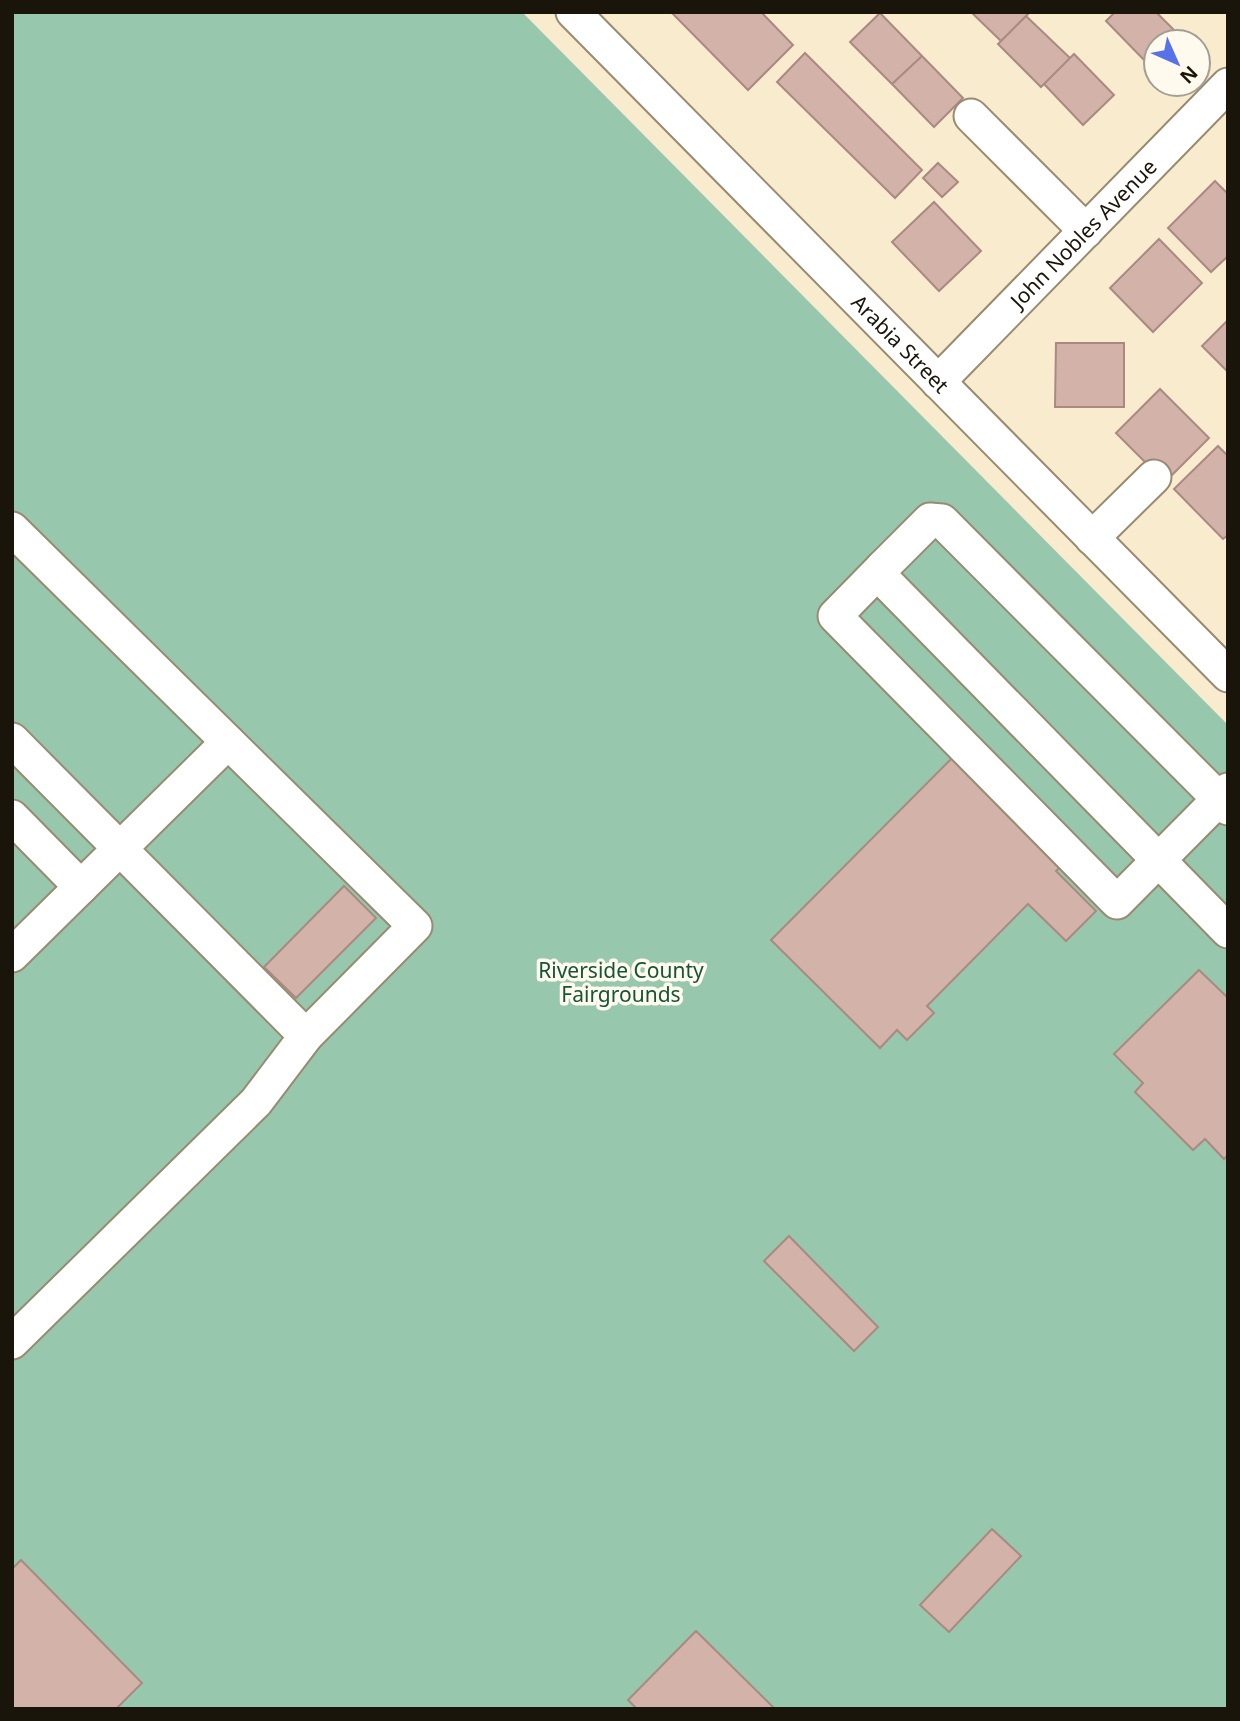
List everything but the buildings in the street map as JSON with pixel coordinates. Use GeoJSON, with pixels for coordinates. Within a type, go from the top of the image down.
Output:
{"type":"FeatureCollection","features":[{"type":"Feature","properties":{"kind":"street","name":"Arabia Street"},"geometry":{"type":"LineString","coordinates":[[573,12],[1228,675]]}},
{"type":"Feature","properties":{"kind":"street","name":"John Nobles Avenue"},"geometry":{"type":"LineString","coordinates":[[939,382],[1228,85]]}},
{"type":"Feature","properties":{"kind":"street"},"geometry":{"type":"LineString","coordinates":[[971,116],[1086,231]]}},
{"type":"Feature","properties":{"kind":"street"},"geometry":{"type":"LineString","coordinates":[[1092,538],[1154,477]]}},
{"type":"Feature","properties":{"kind":"street"},"geometry":{"type":"LineString","coordinates":[[930,520],[942,521],[1225,799],[1116,902],[835,617],[883,567],[930,520]]}},
{"type":"Feature","properties":{"kind":"street"},"geometry":{"type":"LineString","coordinates":[[12,529],[415,926],[306,1035],[256,1102],[12,1342]]}},
{"type":"Feature","properties":{"kind":"street"},"geometry":{"type":"LineString","coordinates":[[883,567],[884,580],[1228,931]]}},
{"type":"Feature","properties":{"kind":"street"},"geometry":{"type":"LineString","coordinates":[[12,740],[306,1035]]}},
{"type":"Feature","properties":{"kind":"street"},"geometry":{"type":"LineString","coordinates":[[12,955],[228,742]]}},
{"type":"Feature","properties":{"kind":"street"},"geometry":{"type":"LineString","coordinates":[[12,817],[80,887]]}},
{"type":"Feature","properties":{"kind":"green space","name":"Riverside County Fairgrounds"},"geometry":{"type":"Polygon","coordinates":[[[12,12],[522,12],[1228,725],[1228,1709],[12,1709],[12,12]]]}}]}
